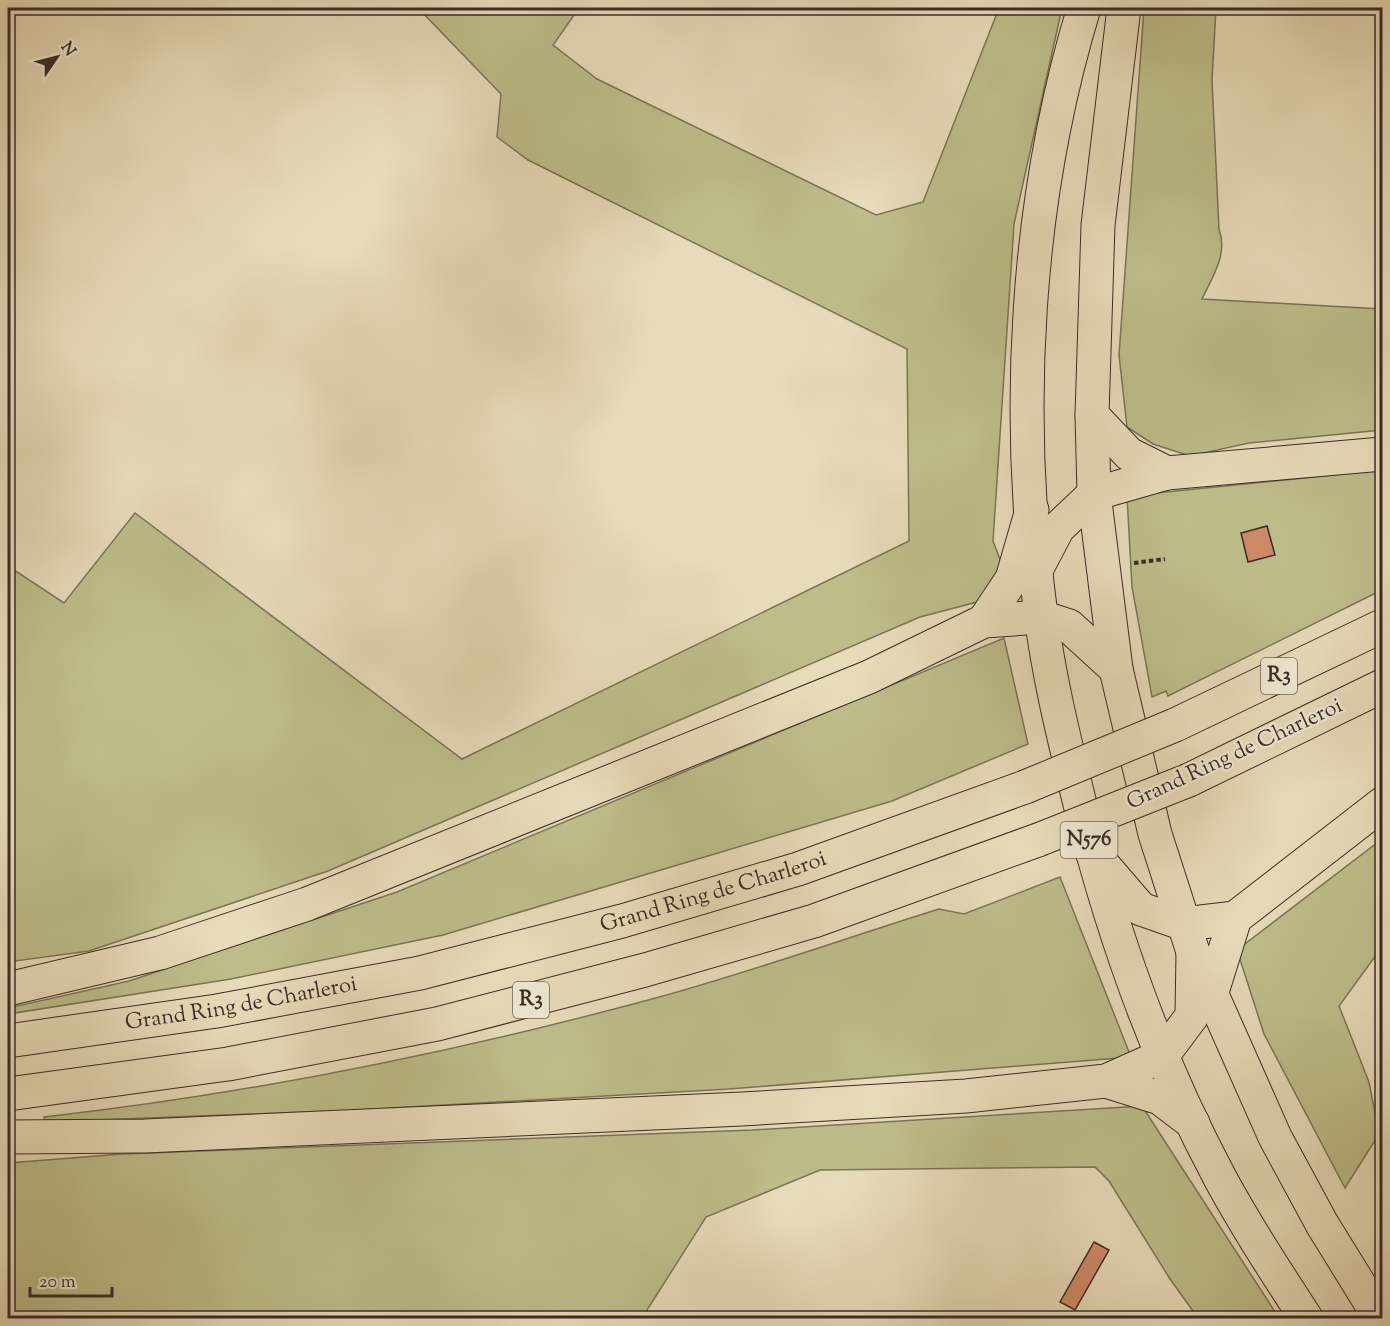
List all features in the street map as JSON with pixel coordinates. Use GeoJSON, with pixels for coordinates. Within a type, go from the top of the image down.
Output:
{"type":"FeatureCollection","features":[{"type":"Feature","properties":{"kind":"main road","name":"N576"},"geometry":{"type":"LineString","coordinates":[[1083,8],[1053,129],[1036,237],[1028,339],[1028,429],[1041,617],[1060,722],[1092,852],[1110,916],[1162,1056],[1193,1123],[1252,1236],[1306,1318]]}},
{"type":"Feature","properties":{"kind":"main road"},"geometry":{"type":"LineString","coordinates":[[1124,8],[1098,225],[1092,415],[1094,495],[1116,669],[1155,834],[1188,938],[1211,995],[1275,1137],[1322,1224],[1380,1318]]}},
{"type":"Feature","properties":{"kind":"main road"},"geometry":{"type":"LineString","coordinates":[[1092,415],[1129,454],[1167,473]]}},
{"type":"Feature","properties":{"kind":"main road"},"geometry":{"type":"LineString","coordinates":[[1036,570],[1058,528],[1094,495],[1167,473],[1383,454]]}},
{"type":"Feature","properties":{"kind":"main road"},"geometry":{"type":"LineString","coordinates":[[984,621],[1012,579],[1032,510]]}},
{"type":"Feature","properties":{"kind":"main road"},"geometry":{"type":"LineString","coordinates":[[8,989],[160,953],[307,904],[869,677],[984,621],[1041,617],[1069,626],[1116,669]]}},
{"type":"Feature","properties":{"kind":"main road","name":"Grand Ring de Charleroi"},"geometry":{"type":"LineString","coordinates":[[8,1041],[217,1011],[420,972],[622,921],[798,869],[1025,787],[1175,725],[1383,626]]}},
{"type":"Feature","properties":{"kind":"main road","name":"Grand Ring de Charleroi"},"geometry":{"type":"LineString","coordinates":[[8,1094],[228,1064],[437,1024],[645,970],[814,921],[1038,840],[1189,780],[1383,686]]}},
{"type":"Feature","properties":{"kind":"main road"},"geometry":{"type":"LineString","coordinates":[[1188,938],[1235,918],[1383,804]]}},
{"type":"Feature","properties":{"kind":"main road"},"geometry":{"type":"LineString","coordinates":[[1092,852],[1141,909],[1188,938]]}},
{"type":"Feature","properties":{"kind":"main road"},"geometry":{"type":"LineString","coordinates":[[1211,995],[1235,918]]}},
{"type":"Feature","properties":{"kind":"main road"},"geometry":{"type":"LineString","coordinates":[[8,1137],[157,1135],[753,1108],[966,1096],[1106,1081],[1162,1056],[1192,1016],[1188,938]]}},
{"type":"Feature","properties":{"kind":"main road"},"geometry":{"type":"LineString","coordinates":[[1106,1081],[1160,1098],[1193,1123]]}},
{"type":"Feature","properties":{"kind":"shaded area"},"geometry":{"type":"Polygon","coordinates":[[[418,8],[579,8],[553,45],[597,79],[876,215],[923,202],[999,8],[1062,8],[1014,224],[993,541],[1001,562],[997,576],[977,602],[920,617],[328,871],[89,951],[8,962],[8,566],[64,603],[135,513],[462,759],[909,541],[907,349],[528,160],[497,137],[501,94],[418,8]]]}},
{"type":"Feature","properties":{"kind":"shaded area"},"geometry":{"type":"Polygon","coordinates":[[[1144,8],[1216,8],[1212,80],[1219,229],[1222,247],[1215,273],[1202,299],[1382,309],[1382,430],[1249,443],[1190,456],[1153,444],[1127,427],[1119,355],[1144,8]]]}},
{"type":"Feature","properties":{"kind":"shaded area"},"geometry":{"type":"Polygon","coordinates":[[[1382,470],[1382,590],[1168,696],[1166,691],[1152,697],[1132,587],[1127,496],[1382,470]]]}},
{"type":"Feature","properties":{"kind":"shaded area"},"geometry":{"type":"Polygon","coordinates":[[[1004,638],[1028,744],[892,801],[443,935],[231,979],[8,1014],[8,1008],[129,981],[397,892],[1004,638]]]}},
{"type":"Feature","properties":{"kind":"shaded area"},"geometry":{"type":"Polygon","coordinates":[[[1382,839],[1382,947],[1339,1006],[1369,1082],[1379,1134],[1345,1188],[1264,1034],[1237,950],[1382,839]]]}},
{"type":"Feature","properties":{"kind":"shaded area"},"geometry":{"type":"Polygon","coordinates":[[[1060,877],[1131,1057],[729,1089],[355,1110],[46,1122],[44,1117],[121,1108],[274,1084],[501,1037],[688,989],[939,909],[964,914],[1060,877]]]}},
{"type":"Feature","properties":{"kind":"shaded area"},"geometry":{"type":"Polygon","coordinates":[[[1142,1106],[1279,1318],[1198,1318],[1170,1279],[1109,1181],[1095,1167],[820,1170],[706,1217],[642,1318],[8,1318],[8,1163],[122,1154],[752,1130],[1142,1106]]]}},
{"type":"Feature","properties":{"kind":"building"},"geometry":{"type":"Polygon","coordinates":[[[1267,526],[1275,555],[1248,562],[1241,533],[1267,526]]]}},
{"type":"Feature","properties":{"kind":"building"},"geometry":{"type":"Polygon","coordinates":[[[1094,1242],[1109,1250],[1075,1310],[1060,1302],[1094,1242]]]}}]}
